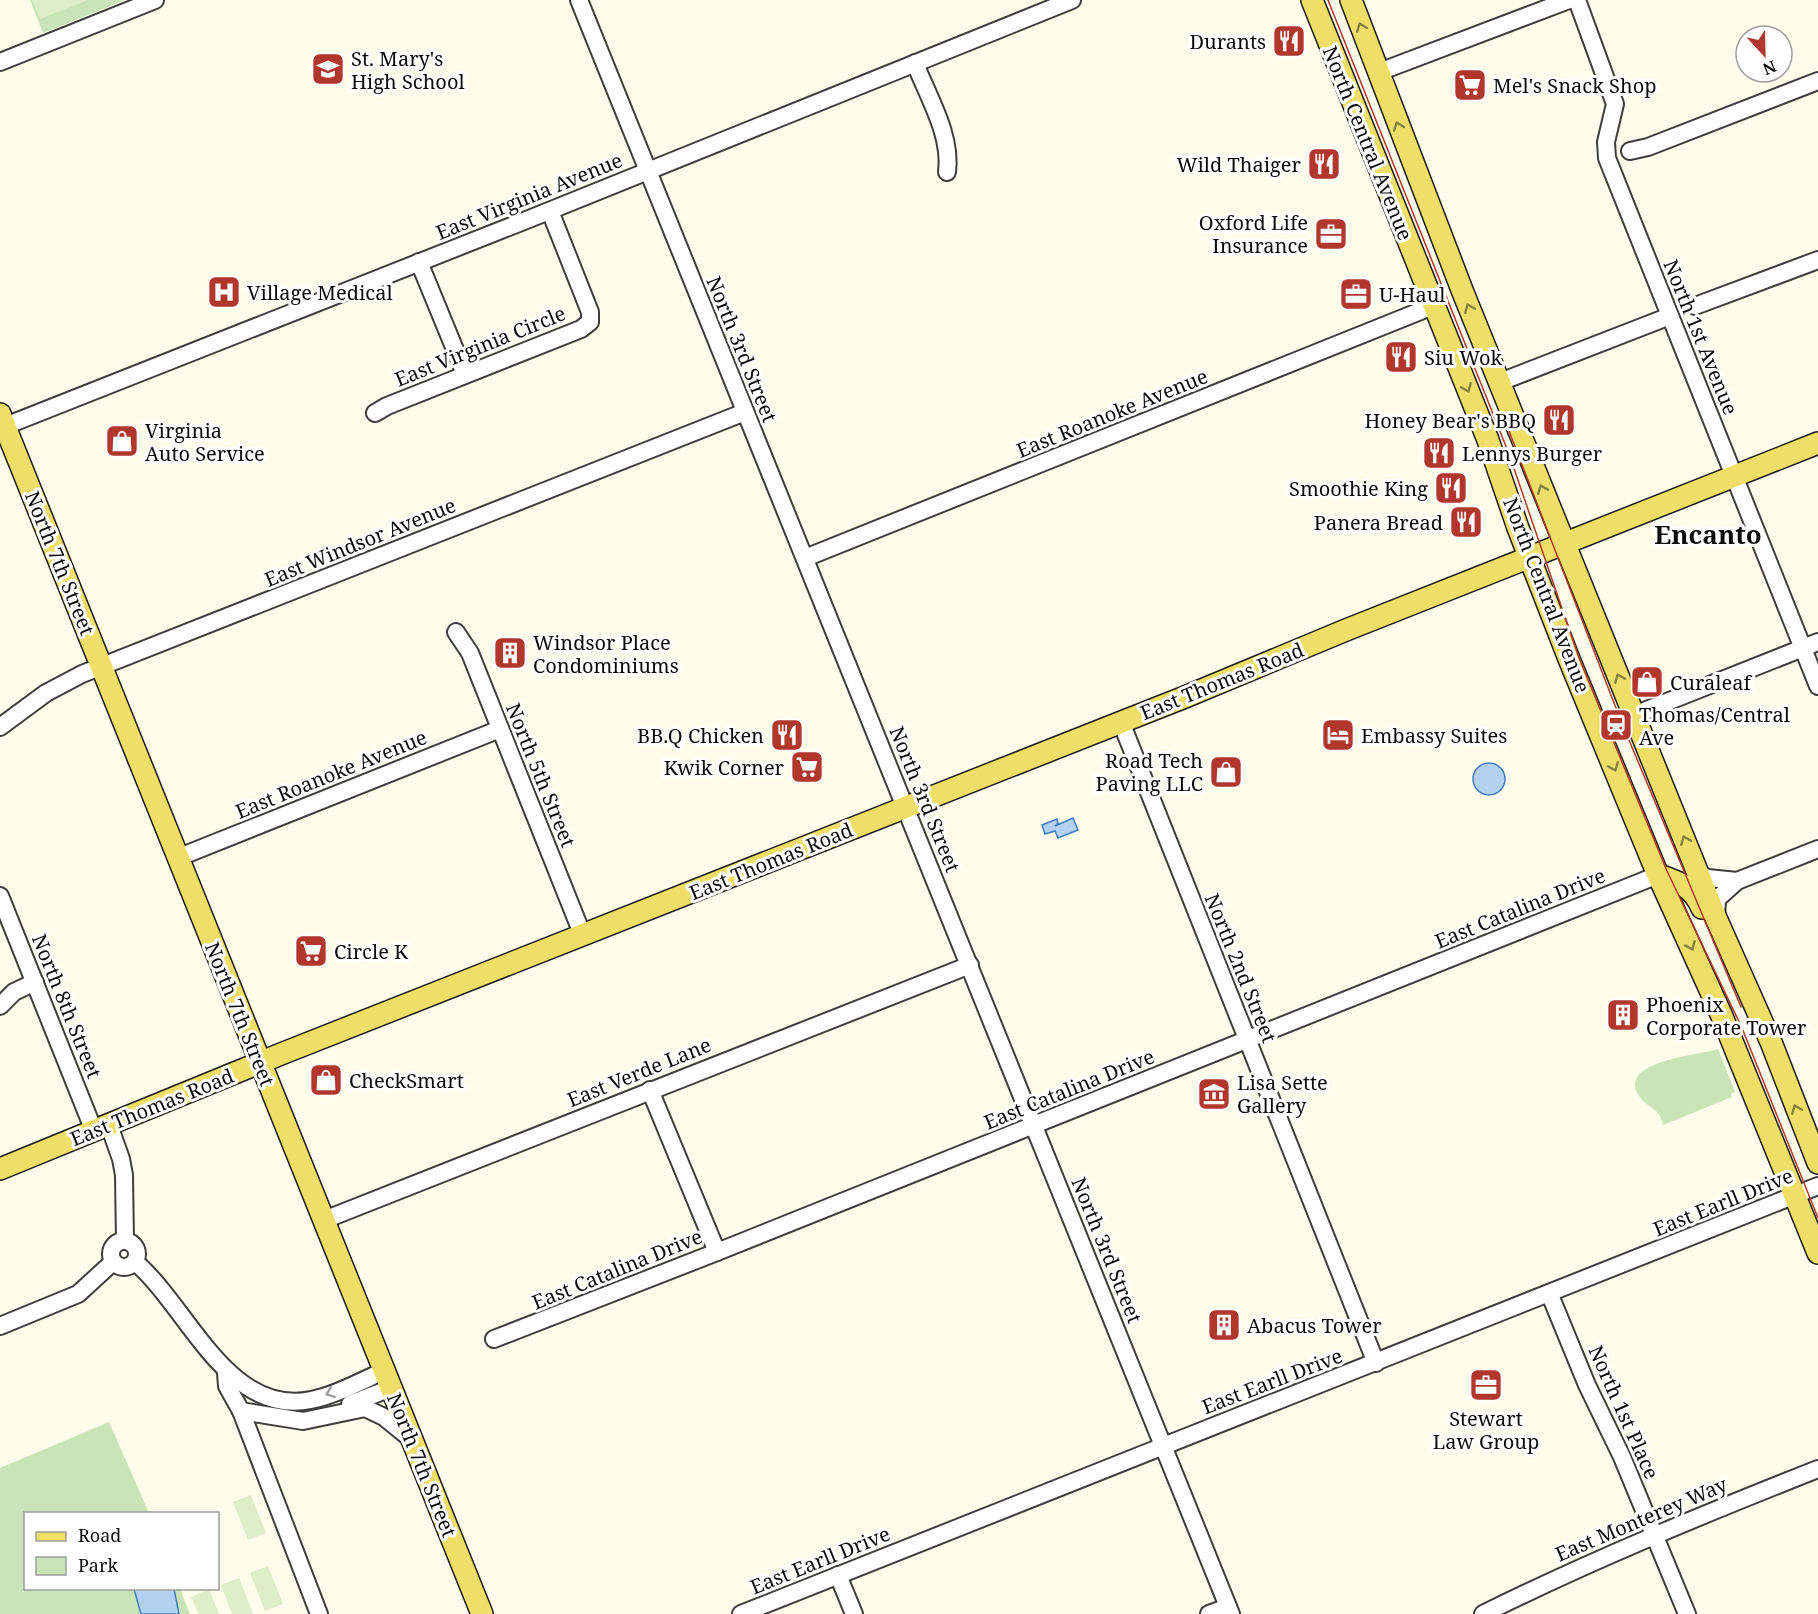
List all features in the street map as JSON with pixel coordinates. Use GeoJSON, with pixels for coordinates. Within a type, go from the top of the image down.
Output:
{"type":"FeatureCollection","features":[{"type":"Feature","properties":{"kind":"main road","name":"North Central Avenue"},"geometry":{"type":"LineString","coordinates":[[1311,0],[1535,555],[1658,875],[1721,1014],[1818,1253]]}},
{"type":"Feature","properties":{"kind":"main road","name":"North Central Avenue"},"geometry":{"type":"LineString","coordinates":[[1351,0],[1416,175],[1697,873],[1773,1046],[1818,1163]]}},
{"type":"Feature","properties":{"kind":"main road","name":"North 7th Street"},"geometry":{"type":"LineString","coordinates":[[2,422],[482,1614]]}},
{"type":"Feature","properties":{"kind":"main road","name":"East Thomas Road"},"geometry":{"type":"LineString","coordinates":[[0,1169],[260,1063],[1818,443]]}},
{"type":"Feature","properties":{"kind":"main road"},"geometry":{"type":"LineString","coordinates":[[1658,875],[1689,887],[1696,894],[1717,943],[1733,956]]}},
{"type":"Feature","properties":{"kind":"street"},"geometry":{"type":"LineString","coordinates":[[0,62],[155,0]]}},
{"type":"Feature","properties":{"kind":"street","name":"North 3rd Street"},"geometry":{"type":"LineString","coordinates":[[579,0],[1229,1610]]}},
{"type":"Feature","properties":{"kind":"street","name":"East Virginia Avenue"},"geometry":{"type":"LineString","coordinates":[[2,422],[550,211],[915,63],[1042,5],[1072,0]]}},
{"type":"Feature","properties":{"kind":"street"},"geometry":{"type":"LineString","coordinates":[[1379,72],[1569,0]]}},
{"type":"Feature","properties":{"kind":"street","name":"North 1st Avenue"},"geometry":{"type":"LineString","coordinates":[[1577,0],[1615,104],[1606,142],[1607,158],[1734,476],[1810,645],[1818,686]]}},
{"type":"Feature","properties":{"kind":"street"},"geometry":{"type":"LineString","coordinates":[[915,63],[946,141],[949,158],[947,172]]}},
{"type":"Feature","properties":{"kind":"street"},"geometry":{"type":"LineString","coordinates":[[1630,151],[1648,147],[1818,81]]}},
{"type":"Feature","properties":{"kind":"street","name":"East Virginia Circle"},"geometry":{"type":"LineString","coordinates":[[375,413],[465,374],[581,329],[590,322],[590,312],[550,211]]}},
{"type":"Feature","properties":{"kind":"street"},"geometry":{"type":"LineString","coordinates":[[1695,306],[1818,260]]}},
{"type":"Feature","properties":{"kind":"street"},"geometry":{"type":"LineString","coordinates":[[420,262],[465,374]]}},
{"type":"Feature","properties":{"kind":"street","name":"East Roanoke Avenue"},"geometry":{"type":"LineString","coordinates":[[805,558],[1433,306]]}},
{"type":"Feature","properties":{"kind":"street"},"geometry":{"type":"LineString","coordinates":[[1500,382],[1670,316]]}},
{"type":"Feature","properties":{"kind":"street","name":"East Windsor Avenue"},"geometry":{"type":"LineString","coordinates":[[0,727],[46,693],[102,666],[745,412]]}},
{"type":"Feature","properties":{"kind":"street","name":"North 5th Street"},"geometry":{"type":"LineString","coordinates":[[456,632],[467,647],[582,936]]}},
{"type":"Feature","properties":{"kind":"street"},"geometry":{"type":"LineString","coordinates":[[1634,715],[1810,645]]}},
{"type":"Feature","properties":{"kind":"street","name":"North 2nd Street"},"geometry":{"type":"LineString","coordinates":[[1121,722],[1376,1363]]}},
{"type":"Feature","properties":{"kind":"street","name":"East Roanoke Avenue"},"geometry":{"type":"LineString","coordinates":[[177,858],[500,729]]}},
{"type":"Feature","properties":{"kind":"street"},"geometry":{"type":"LineString","coordinates":[[1716,918],[1717,899],[1737,881],[1818,849]]}},
{"type":"Feature","properties":{"kind":"street"},"geometry":{"type":"LineString","coordinates":[[1697,873],[1708,878],[1737,881]]}},
{"type":"Feature","properties":{"kind":"street","name":"East Catalina Drive"},"geometry":{"type":"LineString","coordinates":[[494,1339],[1034,1126],[1658,875]]}},
{"type":"Feature","properties":{"kind":"street","name":"North 8th Street"},"geometry":{"type":"LineString","coordinates":[[0,896],[34,982],[102,1128],[122,1159],[126,1193],[122,1216],[125,1241]]}},
{"type":"Feature","properties":{"kind":"street","name":"East Verde Lane"},"geometry":{"type":"LineString","coordinates":[[324,1220],[970,965]]}},
{"type":"Feature","properties":{"kind":"street"},"geometry":{"type":"LineString","coordinates":[[0,1006],[14,992],[34,982]]}},
{"type":"Feature","properties":{"kind":"street"},"geometry":{"type":"LineString","coordinates":[[650,1090],[717,1252]]}},
{"type":"Feature","properties":{"kind":"street","name":"East Earll Drive"},"geometry":{"type":"LineString","coordinates":[[741,1614],[1164,1445],[1550,1295],[1818,1186]]}},
{"type":"Feature","properties":{"kind":"street"},"geometry":{"type":"LineString","coordinates":[[113,1262],[112,1248],[125,1241],[137,1250],[135,1262]]}},
{"type":"Feature","properties":{"kind":"street"},"geometry":{"type":"LineString","coordinates":[[113,1262],[124,1268],[135,1262]]}},
{"type":"Feature","properties":{"kind":"street"},"geometry":{"type":"LineString","coordinates":[[0,1326],[78,1293],[113,1262]]}},
{"type":"Feature","properties":{"kind":"street"},"geometry":{"type":"LineString","coordinates":[[135,1262],[152,1275],[226,1373],[265,1395],[299,1401],[387,1380]]}},
{"type":"Feature","properties":{"kind":"street","name":"North 1st Place"},"geometry":{"type":"LineString","coordinates":[[1550,1295],[1587,1385],[1622,1456],[1687,1614]]}},
{"type":"Feature","properties":{"kind":"street"},"geometry":{"type":"LineString","coordinates":[[226,1373],[227,1386],[241,1412],[319,1614]]}},
{"type":"Feature","properties":{"kind":"street"},"geometry":{"type":"LineString","coordinates":[[333,1413],[387,1380]]}},
{"type":"Feature","properties":{"kind":"street"},"geometry":{"type":"LineString","coordinates":[[259,1413],[265,1395]]}},
{"type":"Feature","properties":{"kind":"street"},"geometry":{"type":"LineString","coordinates":[[299,1401],[300,1420]]}},
{"type":"Feature","properties":{"kind":"street"},"geometry":{"type":"LineString","coordinates":[[241,1412],[300,1420],[357,1408],[371,1410],[411,1439]]}},
{"type":"Feature","properties":{"kind":"street","name":"East Monterey Way"},"geometry":{"type":"LineString","coordinates":[[1483,1614],[1535,1587],[1655,1534],[1818,1469]]}},
{"type":"Feature","properties":{"kind":"street"},"geometry":{"type":"LineString","coordinates":[[838,1575],[854,1614]]}},
{"type":"Feature","properties":{"kind":"street"},"geometry":{"type":"LineString","coordinates":[[1209,1614],[1229,1610]]}},
{"type":"Feature","properties":{"kind":"green space"},"geometry":{"type":"Polygon","coordinates":[[[30,0],[125,0],[43,33],[30,0]]]}},
{"type":"Feature","properties":{"kind":"green space"},"geometry":{"type":"Polygon","coordinates":[[[32,0],[88,0],[40,19],[32,0]]]}},
{"type":"Feature","properties":{"kind":"green space"},"geometry":{"type":"Polygon","coordinates":[[[1718,1049],[1735,1092],[1731,1094],[1732,1097],[1663,1125],[1660,1115],[1640,1097],[1635,1085],[1639,1075],[1663,1062],[1718,1049]]]}},
{"type":"Feature","properties":{"kind":"green space"},"geometry":{"type":"Polygon","coordinates":[[[109,1422],[149,1512],[24,1512],[24,1590],[180,1590],[190,1614],[0,1614],[0,1468],[109,1422]]]}},
{"type":"Feature","properties":{"kind":"green space"},"geometry":{"type":"Polygon","coordinates":[[[251,1495],[266,1533],[248,1540],[233,1502],[251,1495]]]}},
{"type":"Feature","properties":{"kind":"green space"},"geometry":{"type":"Polygon","coordinates":[[[268,1566],[283,1604],[265,1611],[250,1573],[268,1566]]]}},
{"type":"Feature","properties":{"kind":"green space"},"geometry":{"type":"Polygon","coordinates":[[[239,1578],[253,1614],[232,1614],[221,1585],[239,1578]]]}},
{"type":"Feature","properties":{"kind":"green space"},"geometry":{"type":"Polygon","coordinates":[[[209,1590],[219,1614],[199,1614],[191,1597],[209,1590]]]}},
{"type":"Feature","properties":{"kind":"water"},"geometry":{"type":"Polygon","coordinates":[[[1489,763],[1500,768],[1505,779],[1500,790],[1489,795],[1478,790],[1473,779],[1478,768],[1489,763]]]}},
{"type":"Feature","properties":{"kind":"water"},"geometry":{"type":"Polygon","coordinates":[[[1073,818],[1078,830],[1058,838],[1055,831],[1045,834],[1042,825],[1057,819],[1058,823],[1055,826],[1073,818]]]}},
{"type":"Feature","properties":{"kind":"water"},"geometry":{"type":"Polygon","coordinates":[[[134,1590],[174,1590],[179,1614],[141,1614],[134,1590]]]}},
{"type":"Feature","properties":{"kind":"tram line"},"geometry":{"type":"LineString","coordinates":[[1328,0],[1509,454],[1579,658],[1667,871],[1742,1028],[1818,1218]]}},
{"type":"Feature","properties":{"kind":"tram line"},"geometry":{"type":"LineString","coordinates":[[1509,431],[1621,721],[1741,1007]]}},
{"type":"Feature","properties":{"kind":"place","name":"Durants"},"geometry":{"type":"Point","coordinates":[1289,41]}},
{"type":"Feature","properties":{"kind":"place","name":"St. Mary's High School"},"geometry":{"type":"Point","coordinates":[328,69]}},
{"type":"Feature","properties":{"kind":"place","name":"Mel's Snack Shop"},"geometry":{"type":"Point","coordinates":[1470,85]}},
{"type":"Feature","properties":{"kind":"place","name":"Wild Thaiger"},"geometry":{"type":"Point","coordinates":[1324,164]}},
{"type":"Feature","properties":{"kind":"place","name":"Oxford Life Insurance"},"geometry":{"type":"Point","coordinates":[1331,234]}},
{"type":"Feature","properties":{"kind":"place","name":"Village Medical"},"geometry":{"type":"Point","coordinates":[224,292]}},
{"type":"Feature","properties":{"kind":"place","name":"U-Haul"},"geometry":{"type":"Point","coordinates":[1356,294]}},
{"type":"Feature","properties":{"kind":"place","name":"Siu Wok"},"geometry":{"type":"Point","coordinates":[1401,357]}},
{"type":"Feature","properties":{"kind":"place","name":"Honey Bear's BBQ"},"geometry":{"type":"Point","coordinates":[1559,420]}},
{"type":"Feature","properties":{"kind":"place","name":"Virginia Auto Service"},"geometry":{"type":"Point","coordinates":[122,441]}},
{"type":"Feature","properties":{"kind":"place","name":"Lennys Burger"},"geometry":{"type":"Point","coordinates":[1439,453]}},
{"type":"Feature","properties":{"kind":"place","name":"Smoothie King"},"geometry":{"type":"Point","coordinates":[1451,488]}},
{"type":"Feature","properties":{"kind":"place","name":"Panera Bread"},"geometry":{"type":"Point","coordinates":[1466,522]}},
{"type":"Feature","properties":{"kind":"place","name":"Windsor Place Condominiums"},"geometry":{"type":"Point","coordinates":[510,653]}},
{"type":"Feature","properties":{"kind":"place","name":"Curaleaf"},"geometry":{"type":"Point","coordinates":[1647,682]}},
{"type":"Feature","properties":{"kind":"place","name":"Thomas/Central Ave"},"geometry":{"type":"Point","coordinates":[1616,725]}},
{"type":"Feature","properties":{"kind":"place","name":"BB.Q Chicken"},"geometry":{"type":"Point","coordinates":[787,735]}},
{"type":"Feature","properties":{"kind":"place","name":"Embassy Suites"},"geometry":{"type":"Point","coordinates":[1338,735]}},
{"type":"Feature","properties":{"kind":"place","name":"Kwik Corner"},"geometry":{"type":"Point","coordinates":[807,767]}},
{"type":"Feature","properties":{"kind":"place","name":"Road Tech Paving LLC"},"geometry":{"type":"Point","coordinates":[1226,772]}},
{"type":"Feature","properties":{"kind":"place","name":"Circle K"},"geometry":{"type":"Point","coordinates":[311,951]}},
{"type":"Feature","properties":{"kind":"place","name":"Phoenix Corporate Tower"},"geometry":{"type":"Point","coordinates":[1623,1015]}},
{"type":"Feature","properties":{"kind":"place","name":"CheckSmart"},"geometry":{"type":"Point","coordinates":[326,1080]}},
{"type":"Feature","properties":{"kind":"place","name":"Lisa Sette Gallery"},"geometry":{"type":"Point","coordinates":[1214,1094]}},
{"type":"Feature","properties":{"kind":"place","name":"Abacus Tower"},"geometry":{"type":"Point","coordinates":[1224,1325]}},
{"type":"Feature","properties":{"kind":"place","name":"Stewart Law Group"},"geometry":{"type":"Point","coordinates":[1486,1385]}},
{"type":"Feature","properties":{"kind":"district","name":"Encanto"},"geometry":{"type":"Point","coordinates":[1708,534]}}]}
